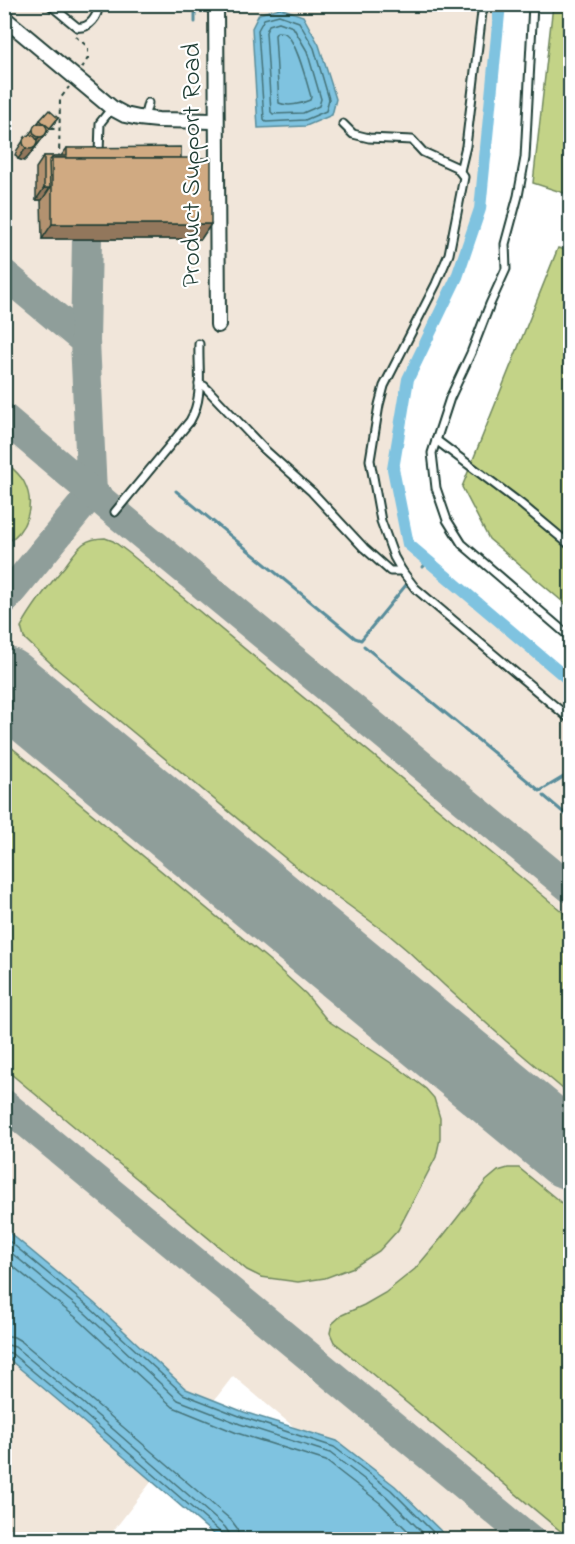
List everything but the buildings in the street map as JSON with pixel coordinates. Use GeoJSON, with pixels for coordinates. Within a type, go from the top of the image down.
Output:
{"type":"FeatureCollection","features":[{"type":"Feature","properties":{"kind":"street","name":"Product Support Road"},"geometry":{"type":"LineString","coordinates":[[216,4],[218,325]]}},
{"type":"Feature","properties":{"kind":"street"},"geometry":{"type":"LineString","coordinates":[[4,18],[112,108],[125,115],[216,121]]}},
{"type":"Feature","properties":{"kind":"lane"},"geometry":{"type":"LineString","coordinates":[[49,4],[77,27],[82,28],[86,27],[97,15],[98,4]]}},
{"type":"Feature","properties":{"kind":"lane"},"geometry":{"type":"LineString","coordinates":[[460,171],[466,146],[483,4]]}},
{"type":"Feature","properties":{"kind":"lane"},"geometry":{"type":"LineString","coordinates":[[533,4],[525,158],[505,244],[506,269],[450,398],[432,453],[436,488],[447,520],[462,544],[570,637]]}},
{"type":"Feature","properties":{"kind":"lane"},"geometry":{"type":"LineString","coordinates":[[144,118],[148,103]]}},
{"type":"Feature","properties":{"kind":"lane"},"geometry":{"type":"LineString","coordinates":[[99,153],[100,123],[112,108]]}},
{"type":"Feature","properties":{"kind":"lane"},"geometry":{"type":"LineString","coordinates":[[343,124],[353,134],[369,138],[412,140],[423,152],[456,167],[464,177],[449,254],[436,285],[384,386],[372,442],[370,460],[381,521],[394,557],[415,588],[570,719]]}},
{"type":"Feature","properties":{"kind":"lane"},"geometry":{"type":"LineString","coordinates":[[88,153],[110,153]]}},
{"type":"Feature","properties":{"kind":"lane"},"geometry":{"type":"LineString","coordinates":[[116,512],[190,421],[196,410],[200,395],[199,344]]}},
{"type":"Feature","properties":{"kind":"lane"},"geometry":{"type":"LineString","coordinates":[[199,384],[204,386],[264,449],[312,492],[364,548],[390,571],[402,571]]}},
{"type":"Feature","properties":{"kind":"lane"},"geometry":{"type":"LineString","coordinates":[[436,440],[521,504],[570,545]]}},
{"type":"Feature","properties":{"kind":"path"},"geometry":{"type":"LineString","coordinates":[[59,159],[60,99],[88,58],[88,47],[70,32]]}},
{"type":"Feature","properties":{"kind":"path"},"geometry":{"type":"LineString","coordinates":[[50,129],[60,129]]}},
{"type":"Feature","properties":{"kind":"shaded area"},"geometry":{"type":"Polygon","coordinates":[[[5,5],[500,5],[480,209],[457,277],[408,379],[394,469],[408,544],[570,681],[570,1539],[428,1539],[233,1376],[107,1539],[5,1540],[5,5]]]}},
{"type":"Feature","properties":{"kind":"green space"},"geometry":{"type":"Polygon","coordinates":[[[553,5],[570,5],[570,195],[533,183],[553,5]]]}},
{"type":"Feature","properties":{"kind":"green space"},"geometry":{"type":"Polygon","coordinates":[[[558,248],[570,251],[570,608],[489,539],[462,487],[558,248]]]}},
{"type":"Feature","properties":{"kind":"green space"},"geometry":{"type":"Polygon","coordinates":[[[4,461],[22,479],[28,491],[29,500],[24,525],[13,539],[5,544],[4,461]]]}},
{"type":"Feature","properties":{"kind":"green space"},"geometry":{"type":"Polygon","coordinates":[[[105,538],[129,553],[570,918],[570,1095],[506,1041],[388,934],[296,867],[58,670],[24,638],[21,627],[42,595],[76,552],[88,541],[105,538]]]}},
{"type":"Feature","properties":{"kind":"green space"},"geometry":{"type":"Polygon","coordinates":[[[5,742],[269,960],[306,994],[327,1020],[400,1069],[434,1098],[440,1118],[440,1139],[436,1157],[398,1230],[379,1251],[354,1267],[325,1278],[298,1282],[261,1277],[247,1270],[5,1069],[5,742]]]}},
{"type":"Feature","properties":{"kind":"green space"},"geometry":{"type":"Polygon","coordinates":[[[519,1168],[570,1210],[570,1539],[334,1342],[330,1333],[332,1324],[342,1315],[385,1293],[415,1269],[486,1181],[498,1171],[519,1168]]]}},
{"type":"Feature","properties":{"kind":"water"},"geometry":{"type":"Polygon","coordinates":[[[280,8],[303,16],[319,45],[336,99],[332,115],[306,126],[258,128],[252,28],[259,14],[280,8]]]}},
{"type":"Feature","properties":{"kind":"water"},"geometry":{"type":"Polygon","coordinates":[[[5,1229],[94,1303],[186,1389],[244,1412],[337,1441],[395,1486],[449,1539],[219,1539],[5,1356],[5,1229]]]}},
{"type":"Feature","properties":{"kind":"waterway"},"geometry":{"type":"LineString","coordinates":[[195,4],[195,22]]}},
{"type":"Feature","properties":{"kind":"waterway"},"geometry":{"type":"LineString","coordinates":[[500,4],[480,209],[457,277],[408,379],[393,469],[408,544],[570,681]]}},
{"type":"Feature","properties":{"kind":"waterway"},"geometry":{"type":"LineString","coordinates":[[176,491],[355,638],[361,640],[406,585]]}},
{"type":"Feature","properties":{"kind":"waterway"},"geometry":{"type":"LineString","coordinates":[[423,567],[428,561]]}},
{"type":"Feature","properties":{"kind":"waterway"},"geometry":{"type":"LineString","coordinates":[[364,646],[540,791],[570,773]]}},
{"type":"Feature","properties":{"kind":"waterway"},"geometry":{"type":"LineString","coordinates":[[544,796],[570,818]]}},
{"type":"Feature","properties":{"kind":"taxiway"},"geometry":{"type":"LineString","coordinates":[[85,341],[87,239]]}},
{"type":"Feature","properties":{"kind":"taxiway"},"geometry":{"type":"LineString","coordinates":[[4,274],[85,341],[92,493],[4,600]]}},
{"type":"Feature","properties":{"kind":"taxiway"},"geometry":{"type":"LineString","coordinates":[[4,418],[570,888]]}},
{"type":"Feature","properties":{"kind":"taxiway"},"geometry":{"type":"LineString","coordinates":[[4,1104],[531,1540]]}},
{"type":"Feature","properties":{"kind":"runway"},"geometry":{"type":"LineString","coordinates":[[4,684],[570,1152]]}}]}
